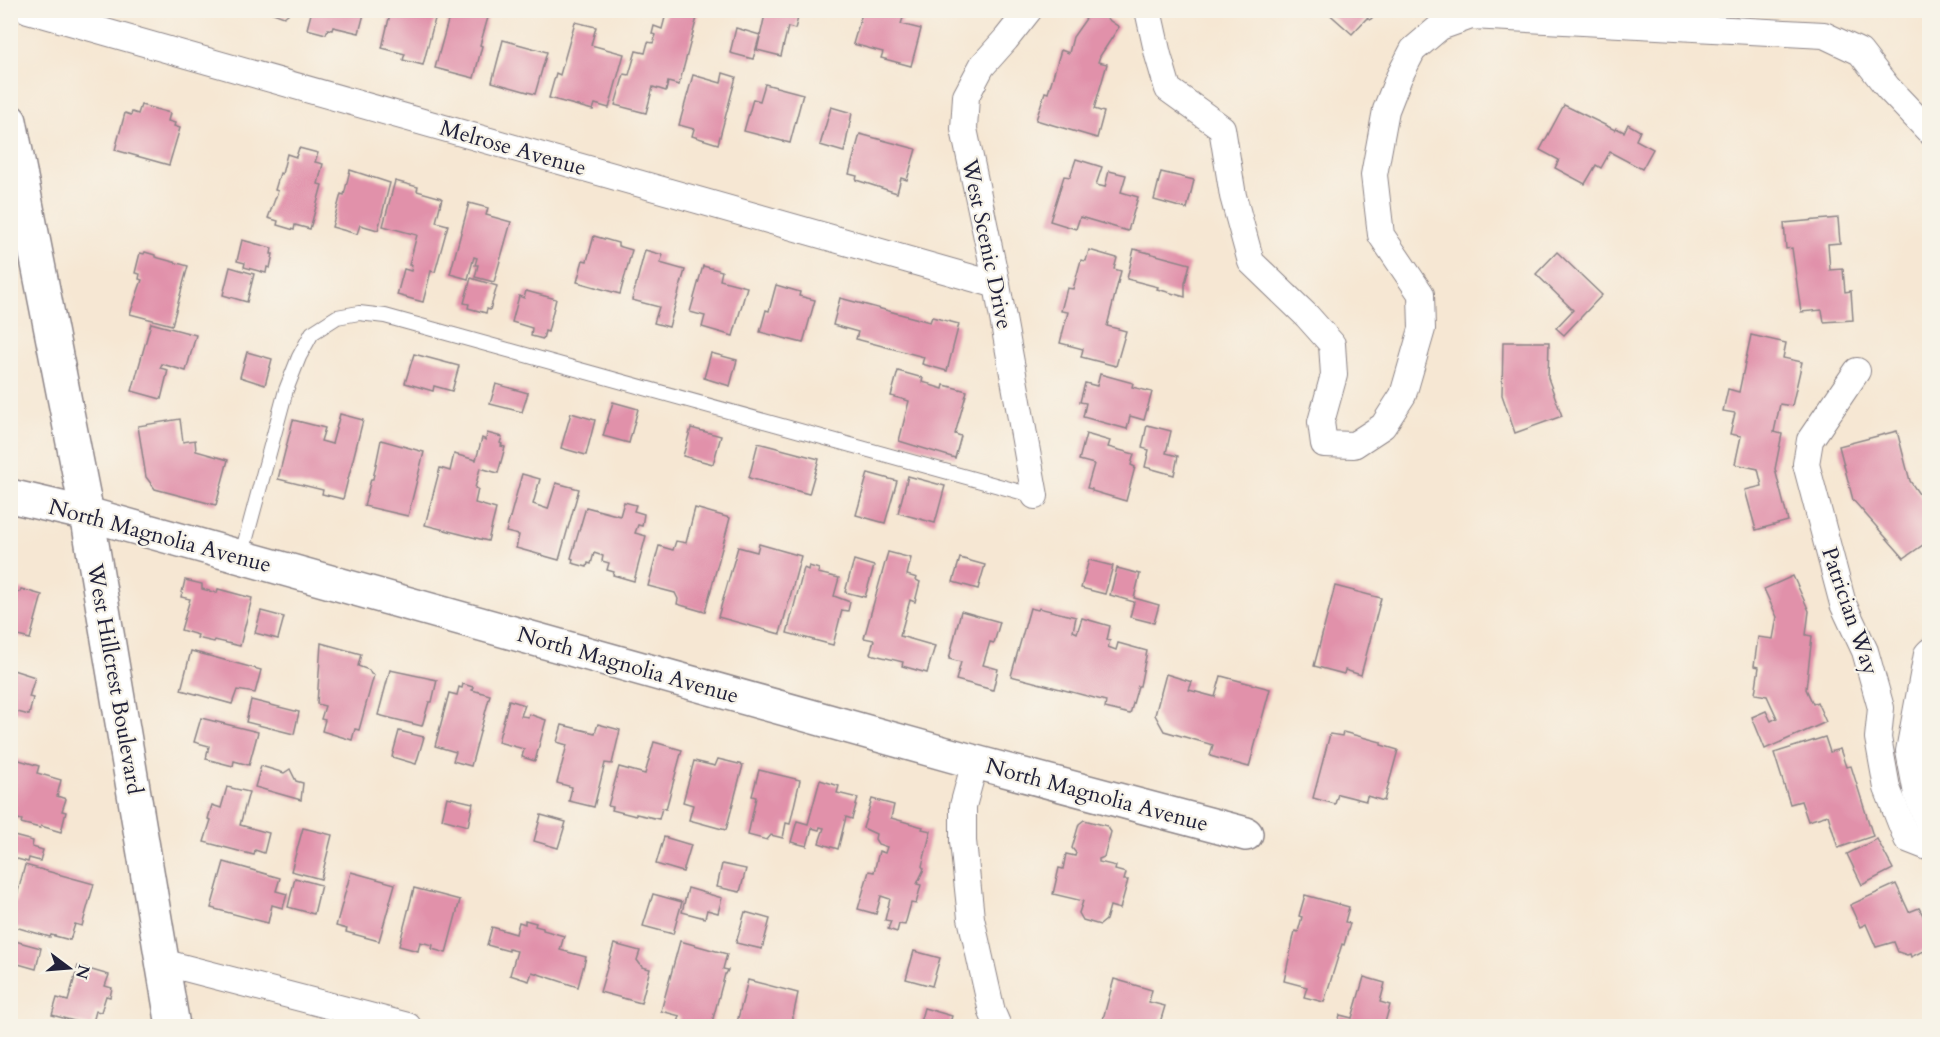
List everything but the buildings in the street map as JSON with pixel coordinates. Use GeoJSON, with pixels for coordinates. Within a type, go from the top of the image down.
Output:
{"type":"FeatureCollection","features":[{"type":"Feature","properties":{"kind":"street","name":"Melrose Avenue"},"geometry":{"type":"LineString","coordinates":[[28,10],[997,285]]}},
{"type":"Feature","properties":{"kind":"street","name":"West Scenic Drive"},"geometry":{"type":"LineString","coordinates":[[1029,10],[982,66],[966,96],[964,129],[997,285],[1035,496]]}},
{"type":"Feature","properties":{"kind":"street"},"geometry":{"type":"LineString","coordinates":[[1148,10],[1168,89],[1222,128],[1233,196],[1251,262],[1307,316],[1332,344],[1334,375],[1321,422],[1324,444],[1354,445],[1383,426],[1403,395],[1422,329],[1421,294],[1381,235],[1374,175],[1386,110],[1399,77],[1413,50],[1440,27],[1471,16],[1824,35],[1860,52],[1888,88],[1929,132]]}},
{"type":"Feature","properties":{"kind":"street","name":"West Hillcrest Boulevard"},"geometry":{"type":"LineString","coordinates":[[10,121],[87,514],[173,1026]]}},
{"type":"Feature","properties":{"kind":"street","name":"Patrician Way"},"geometry":{"type":"LineString","coordinates":[[1857,371],[1810,440],[1806,464],[1843,604],[1865,651],[1881,708],[1878,738],[1887,788],[1908,839],[1929,848]]}},
{"type":"Feature","properties":{"kind":"street","name":"North Magnolia Avenue"},"geometry":{"type":"LineString","coordinates":[[10,496],[87,514],[975,762],[1246,834]]}},
{"type":"Feature","properties":{"kind":"street"},"geometry":{"type":"LineString","coordinates":[[1929,651],[1909,751],[1917,794],[1929,828]]}},
{"type":"Feature","properties":{"kind":"street"},"geometry":{"type":"LineString","coordinates":[[975,762],[963,806],[963,841],[971,918],[992,1012],[998,1026]]}},
{"type":"Feature","properties":{"kind":"street"},"geometry":{"type":"LineString","coordinates":[[162,962],[408,1026]]}},
{"type":"Feature","properties":{"kind":"lane"},"geometry":{"type":"LineString","coordinates":[[241,557],[286,390],[299,357],[312,333],[337,317],[359,313],[385,316],[1035,496]]}}]}
